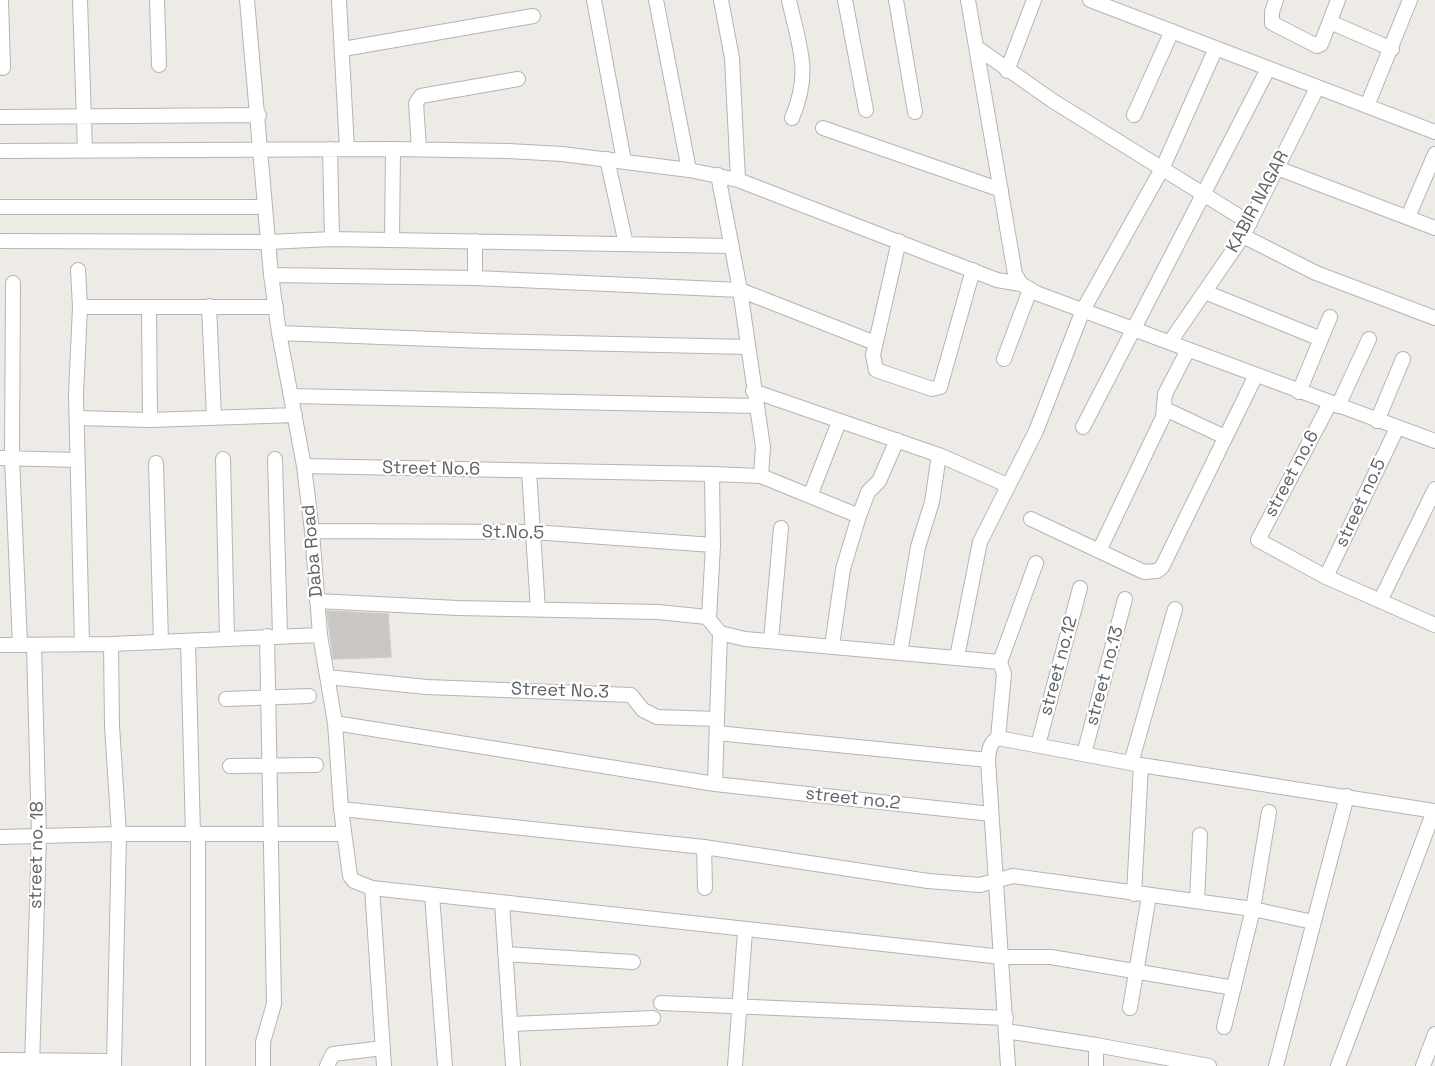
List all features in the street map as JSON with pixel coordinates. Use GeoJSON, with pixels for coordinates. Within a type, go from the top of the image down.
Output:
{"type":"FeatureCollection","features":[{"type":"Feature","properties":{"kind":"street"},"geometry":{"type":"LineString","coordinates":[[1,0],[3,69]]}},
{"type":"Feature","properties":{"kind":"street"},"geometry":{"type":"LineString","coordinates":[[80,0],[85,151]]}},
{"type":"Feature","properties":{"kind":"street"},"geometry":{"type":"LineString","coordinates":[[157,0],[159,65]]}},
{"type":"Feature","properties":{"kind":"street","name":"Daba Road"},"geometry":{"type":"LineString","coordinates":[[247,0],[262,150],[271,275],[279,333],[304,466],[312,531],[320,635],[335,723],[342,834],[350,876],[354,881],[372,888]]}},
{"type":"Feature","properties":{"kind":"street"},"geometry":{"type":"LineString","coordinates":[[339,0],[347,149]]}},
{"type":"Feature","properties":{"kind":"street"},"geometry":{"type":"LineString","coordinates":[[594,0],[624,161]]}},
{"type":"Feature","properties":{"kind":"street"},"geometry":{"type":"LineString","coordinates":[[656,0],[689,170]]}},
{"type":"Feature","properties":{"kind":"street"},"geometry":{"type":"LineString","coordinates":[[722,0],[732,58],[738,180]]}},
{"type":"Feature","properties":{"kind":"street"},"geometry":{"type":"LineString","coordinates":[[789,0],[804,74],[802,95],[792,118]]}},
{"type":"Feature","properties":{"kind":"street"},"geometry":{"type":"LineString","coordinates":[[845,0],[866,110]]}},
{"type":"Feature","properties":{"kind":"street"},"geometry":{"type":"LineString","coordinates":[[896,0],[915,112]]}},
{"type":"Feature","properties":{"kind":"street"},"geometry":{"type":"LineString","coordinates":[[968,0],[1015,274],[1025,287]]}},
{"type":"Feature","properties":{"kind":"street"},"geometry":{"type":"LineString","coordinates":[[1007,71],[1034,0]]}},
{"type":"Feature","properties":{"kind":"street"},"geometry":{"type":"LineString","coordinates":[[1090,0],[1435,132]]}},
{"type":"Feature","properties":{"kind":"street"},"geometry":{"type":"LineString","coordinates":[[1276,0],[1272,12],[1272,23],[1314,45],[1321,44],[1338,0]]}},
{"type":"Feature","properties":{"kind":"street"},"geometry":{"type":"LineString","coordinates":[[1367,106],[1410,0]]}},
{"type":"Feature","properties":{"kind":"street"},"geometry":{"type":"LineString","coordinates":[[343,49],[533,16]]}},
{"type":"Feature","properties":{"kind":"street"},"geometry":{"type":"LineString","coordinates":[[1330,22],[1392,49]]}},
{"type":"Feature","properties":{"kind":"street"},"geometry":{"type":"LineString","coordinates":[[1134,115],[1172,31]]}},
{"type":"Feature","properties":{"kind":"street"},"geometry":{"type":"LineString","coordinates":[[976,47],[1007,71],[1162,167],[1247,230],[1316,273],[1435,318]]}},
{"type":"Feature","properties":{"kind":"street"},"geometry":{"type":"LineString","coordinates":[[957,657],[980,542],[1036,431],[1083,310],[1162,167],[1216,48]]}},
{"type":"Feature","properties":{"kind":"street"},"geometry":{"type":"LineString","coordinates":[[1083,427],[1204,197],[1268,69]]}},
{"type":"Feature","properties":{"kind":"street"},"geometry":{"type":"LineString","coordinates":[[419,149],[416,103],[421,96],[518,79]]}},
{"type":"Feature","properties":{"kind":"street","name":"KABIR NAGAR"},"geometry":{"type":"LineString","coordinates":[[1170,342],[1247,230],[1317,88]]}},
{"type":"Feature","properties":{"kind":"street"},"geometry":{"type":"LineString","coordinates":[[0,117],[259,116]]}},
{"type":"Feature","properties":{"kind":"street"},"geometry":{"type":"LineString","coordinates":[[823,128],[1001,190]]}},
{"type":"Feature","properties":{"kind":"street"},"geometry":{"type":"LineString","coordinates":[[330,149],[332,239]]}},
{"type":"Feature","properties":{"kind":"street"},"geometry":{"type":"LineString","coordinates":[[392,240],[393,149]]}},
{"type":"Feature","properties":{"kind":"street"},"geometry":{"type":"LineString","coordinates":[[0,151],[419,149],[530,152],[624,161],[718,175],[738,180],[997,280],[1025,287],[1299,392],[1435,441]]}},
{"type":"Feature","properties":{"kind":"street"},"geometry":{"type":"LineString","coordinates":[[1408,217],[1435,154]]}},
{"type":"Feature","properties":{"kind":"street"},"geometry":{"type":"LineString","coordinates":[[607,159],[626,244]]}},
{"type":"Feature","properties":{"kind":"street"},"geometry":{"type":"LineString","coordinates":[[1277,168],[1435,228]]}},
{"type":"Feature","properties":{"kind":"street"},"geometry":{"type":"LineString","coordinates":[[718,175],[740,290],[763,447],[761,476]]}},
{"type":"Feature","properties":{"kind":"street"},"geometry":{"type":"LineString","coordinates":[[0,207],[265,207]]}},
{"type":"Feature","properties":{"kind":"street"},"geometry":{"type":"LineString","coordinates":[[0,241],[268,242],[332,239],[732,246]]}},
{"type":"Feature","properties":{"kind":"street"},"geometry":{"type":"LineString","coordinates":[[475,241],[475,278]]}},
{"type":"Feature","properties":{"kind":"street"},"geometry":{"type":"LineString","coordinates":[[899,241],[875,343],[872,362],[876,369],[932,389],[940,387],[973,270]]}},
{"type":"Feature","properties":{"kind":"street"},"geometry":{"type":"LineString","coordinates":[[78,270],[80,307],[77,418],[81,644]]}},
{"type":"Feature","properties":{"kind":"street"},"geometry":{"type":"LineString","coordinates":[[271,275],[475,278],[740,290],[875,343]]}},
{"type":"Feature","properties":{"kind":"street"},"geometry":{"type":"LineString","coordinates":[[13,283],[6,458],[20,645]]}},
{"type":"Feature","properties":{"kind":"street"},"geometry":{"type":"LineString","coordinates":[[1004,359],[1025,287]]}},
{"type":"Feature","properties":{"kind":"street"},"geometry":{"type":"LineString","coordinates":[[1205,292],[1321,339]]}},
{"type":"Feature","properties":{"kind":"street"},"geometry":{"type":"LineString","coordinates":[[209,306],[214,417]]}},
{"type":"Feature","properties":{"kind":"street"},"geometry":{"type":"LineString","coordinates":[[80,307],[276,307]]}},
{"type":"Feature","properties":{"kind":"street"},"geometry":{"type":"LineString","coordinates":[[149,307],[150,420]]}},
{"type":"Feature","properties":{"kind":"street"},"geometry":{"type":"LineString","coordinates":[[1299,392],[1330,317]]}},
{"type":"Feature","properties":{"kind":"street"},"geometry":{"type":"LineString","coordinates":[[279,333],[484,341],[748,347]]}},
{"type":"Feature","properties":{"kind":"street"},"geometry":{"type":"LineString","coordinates":[[1334,405],[1369,339]]}},
{"type":"Feature","properties":{"kind":"street"},"geometry":{"type":"LineString","coordinates":[[1099,551],[1165,409],[1168,387],[1188,350]]}},
{"type":"Feature","properties":{"kind":"street"},"geometry":{"type":"LineString","coordinates":[[1377,421],[1403,359]]}},
{"type":"Feature","properties":{"kind":"street"},"geometry":{"type":"LineString","coordinates":[[1031,519],[1144,572],[1150,573],[1162,567],[1256,375]]}},
{"type":"Feature","properties":{"kind":"street"},"geometry":{"type":"LineString","coordinates":[[753,391],[939,455],[1007,485]]}},
{"type":"Feature","properties":{"kind":"street"},"geometry":{"type":"LineString","coordinates":[[291,396],[756,406]]}},
{"type":"Feature","properties":{"kind":"street","name":"street no.6"},"geometry":{"type":"LineString","coordinates":[[1326,577],[1262,544],[1258,538],[1334,405]]}},
{"type":"Feature","properties":{"kind":"street"},"geometry":{"type":"LineString","coordinates":[[1165,409],[1225,437]]}},
{"type":"Feature","properties":{"kind":"street"},"geometry":{"type":"LineString","coordinates":[[77,418],[150,420],[295,415]]}},
{"type":"Feature","properties":{"kind":"street"},"geometry":{"type":"LineString","coordinates":[[810,496],[839,422]]}},
{"type":"Feature","properties":{"kind":"street","name":"street no.5"},"geometry":{"type":"LineString","coordinates":[[1326,577],[1397,428]]}},
{"type":"Feature","properties":{"kind":"street"},"geometry":{"type":"LineString","coordinates":[[832,646],[843,569],[868,492],[879,481],[897,440]]}},
{"type":"Feature","properties":{"kind":"street"},"geometry":{"type":"LineString","coordinates":[[900,653],[918,547],[932,502],[939,455]]}},
{"type":"Feature","properties":{"kind":"street"},"geometry":{"type":"LineString","coordinates":[[6,458],[78,460]]}},
{"type":"Feature","properties":{"kind":"street"},"geometry":{"type":"LineString","coordinates":[[223,459],[227,638]]}},
{"type":"Feature","properties":{"kind":"street"},"geometry":{"type":"LineString","coordinates":[[263,1066],[263,1042],[274,1004],[272,765],[268,697],[273,636],[275,459]]}},
{"type":"Feature","properties":{"kind":"street"},"geometry":{"type":"LineString","coordinates":[[156,463],[161,642]]}},
{"type":"Feature","properties":{"kind":"street","name":"Street No.6"},"geometry":{"type":"LineString","coordinates":[[304,466],[761,476],[860,516]]}},
{"type":"Feature","properties":{"kind":"street"},"geometry":{"type":"LineString","coordinates":[[529,471],[538,610]]}},
{"type":"Feature","properties":{"kind":"street"},"geometry":{"type":"LineString","coordinates":[[712,474],[713,545],[710,618],[720,633],[715,784]]}},
{"type":"Feature","properties":{"kind":"street"},"geometry":{"type":"LineString","coordinates":[[1380,600],[1435,489]]}},
{"type":"Feature","properties":{"kind":"street"},"geometry":{"type":"LineString","coordinates":[[771,640],[781,528]]}},
{"type":"Feature","properties":{"kind":"street","name":"St.No.5"},"geometry":{"type":"LineString","coordinates":[[312,531],[533,532],[713,545]]}},
{"type":"Feature","properties":{"kind":"street"},"geometry":{"type":"LineString","coordinates":[[1008,1066],[988,760],[991,744],[998,738],[1004,674],[1000,662],[1036,563]]}},
{"type":"Feature","properties":{"kind":"street"},"geometry":{"type":"LineString","coordinates":[[1326,577],[1435,625]]}},
{"type":"Feature","properties":{"kind":"street","name":"street no.12"},"geometry":{"type":"LineString","coordinates":[[1038,745],[1080,588]]}},
{"type":"Feature","properties":{"kind":"street","name":"street no.13"},"geometry":{"type":"LineString","coordinates":[[1084,754],[1125,598]]}},
{"type":"Feature","properties":{"kind":"street"},"geometry":{"type":"LineString","coordinates":[[317,602],[658,612],[710,618]]}},
{"type":"Feature","properties":{"kind":"street"},"geometry":{"type":"LineString","coordinates":[[1134,894],[1136,764],[1175,609]]}},
{"type":"Feature","properties":{"kind":"street"},"geometry":{"type":"LineString","coordinates":[[720,633],[1000,662]]}},
{"type":"Feature","properties":{"kind":"street"},"geometry":{"type":"LineString","coordinates":[[0,645],[111,644],[320,635]]}},
{"type":"Feature","properties":{"kind":"street"},"geometry":{"type":"LineString","coordinates":[[188,641],[195,833],[198,1066]]}},
{"type":"Feature","properties":{"kind":"street"},"geometry":{"type":"LineString","coordinates":[[0,1060],[33,1063],[114,1064],[119,834],[112,726],[111,644]]}},
{"type":"Feature","properties":{"kind":"street","name":"street no. 18"},"geometry":{"type":"LineString","coordinates":[[33,1063],[39,836],[34,645]]}},
{"type":"Feature","properties":{"kind":"street","name":"Street No.3"},"geometry":{"type":"LineString","coordinates":[[327,677],[427,687],[625,693],[636,698],[643,710],[657,717],[717,719]]}},
{"type":"Feature","properties":{"kind":"street"},"geometry":{"type":"LineString","coordinates":[[226,699],[309,696]]}},
{"type":"Feature","properties":{"kind":"street","name":"street no.2"},"geometry":{"type":"LineString","coordinates":[[335,723],[715,784],[991,814]]}},
{"type":"Feature","properties":{"kind":"street"},"geometry":{"type":"LineString","coordinates":[[717,733],[988,760]]}},
{"type":"Feature","properties":{"kind":"street"},"geometry":{"type":"LineString","coordinates":[[998,738],[1136,764],[1435,811],[1338,1066]]}},
{"type":"Feature","properties":{"kind":"street"},"geometry":{"type":"LineString","coordinates":[[230,766],[316,765]]}},
{"type":"Feature","properties":{"kind":"street"},"geometry":{"type":"LineString","coordinates":[[1276,1066],[1347,796]]}},
{"type":"Feature","properties":{"kind":"street"},"geometry":{"type":"LineString","coordinates":[[341,809],[704,847],[928,880],[980,885],[1013,876],[1253,909],[1313,922]]}},
{"type":"Feature","properties":{"kind":"street"},"geometry":{"type":"LineString","coordinates":[[1224,1027],[1253,909],[1269,813]]}},
{"type":"Feature","properties":{"kind":"street"},"geometry":{"type":"LineString","coordinates":[[0,837],[195,833],[342,834]]}},
{"type":"Feature","properties":{"kind":"street"},"geometry":{"type":"LineString","coordinates":[[1197,901],[1200,835]]}},
{"type":"Feature","properties":{"kind":"street"},"geometry":{"type":"LineString","coordinates":[[704,847],[705,888]]}},
{"type":"Feature","properties":{"kind":"street"},"geometry":{"type":"LineString","coordinates":[[384,1066],[372,888],[745,931],[1002,957],[1051,957],[1234,988]]}},
{"type":"Feature","properties":{"kind":"street"},"geometry":{"type":"LineString","coordinates":[[432,895],[445,1066]]}},
{"type":"Feature","properties":{"kind":"street"},"geometry":{"type":"LineString","coordinates":[[1130,1008],[1149,896]]}},
{"type":"Feature","properties":{"kind":"street"},"geometry":{"type":"LineString","coordinates":[[502,903],[513,1066]]}},
{"type":"Feature","properties":{"kind":"street"},"geometry":{"type":"LineString","coordinates":[[735,1066],[745,931]]}},
{"type":"Feature","properties":{"kind":"street"},"geometry":{"type":"LineString","coordinates":[[505,954],[633,962]]}},
{"type":"Feature","properties":{"kind":"street"},"geometry":{"type":"LineString","coordinates":[[661,1003],[740,1005],[1006,1025],[1209,1066]]}},
{"type":"Feature","properties":{"kind":"street"},"geometry":{"type":"LineString","coordinates":[[511,1024],[653,1018]]}},
{"type":"Feature","properties":{"kind":"street"},"geometry":{"type":"LineString","coordinates":[[1423,1066],[1435,1034]]}},
{"type":"Feature","properties":{"kind":"street"},"geometry":{"type":"LineString","coordinates":[[1096,1045],[1096,1066]]}},
{"type":"Feature","properties":{"kind":"street"},"geometry":{"type":"LineString","coordinates":[[327,1066],[328,1058],[333,1054],[383,1048]]}},
{"type":"Feature","properties":{"kind":"building"},"geometry":{"type":"Polygon","coordinates":[[[327,611],[388,614],[391,657],[333,659],[327,611]]]}}]}
